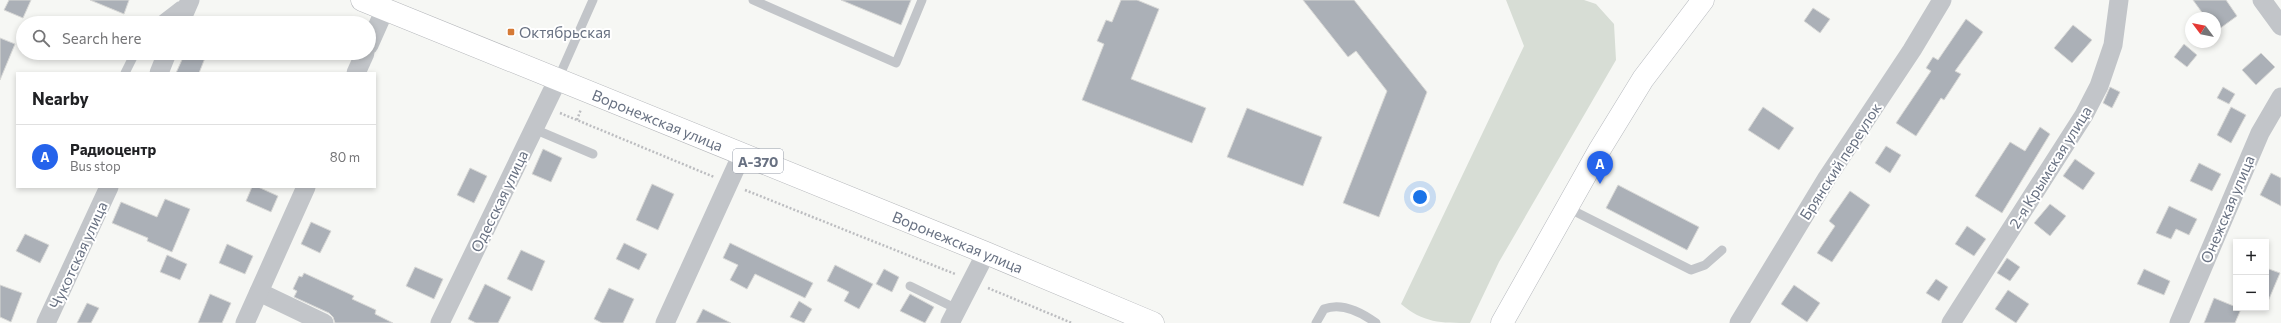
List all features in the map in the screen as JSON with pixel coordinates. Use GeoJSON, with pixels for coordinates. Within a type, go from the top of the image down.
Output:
{"type":"FeatureCollection","features":[{"type":"Feature","properties":{"kind":"main road","name":"Воронежская улица"},"geometry":{"type":"LineString","coordinates":[[362,0],[986,253],[1153,323]]}},
{"type":"Feature","properties":{"kind":"main road"},"geometry":{"type":"LineString","coordinates":[[1502,323],[1566,207],[1644,79],[1703,0]]}},
{"type":"Feature","properties":{"kind":"street","name":"Брянский переулок"},"geometry":{"type":"LineString","coordinates":[[1739,323],[1827,178],[1912,50],[1942,0]]}},
{"type":"Feature","properties":{"kind":"street","name":"2-я Крымская улица"},"geometry":{"type":"LineString","coordinates":[[1951,323],[2084,115],[2099,86],[2113,45],[2119,0]]}},
{"type":"Feature","properties":{"kind":"street"},"geometry":{"type":"LineString","coordinates":[[2262,0],[2281,26]]}},
{"type":"Feature","properties":{"kind":"street"},"geometry":{"type":"LineString","coordinates":[[183,16],[189,2]]}},
{"type":"Feature","properties":{"kind":"street"},"geometry":{"type":"LineString","coordinates":[[376,29],[385,9]]}},
{"type":"Feature","properties":{"kind":"street"},"geometry":{"type":"LineString","coordinates":[[159,72],[164,60]]}},
{"type":"Feature","properties":{"kind":"street"},"geometry":{"type":"LineString","coordinates":[[356,72],[362,60]]}},
{"type":"Feature","properties":{"kind":"street","name":"Одесская улица"},"geometry":{"type":"LineString","coordinates":[[440,323],[558,79]]}},
{"type":"Feature","properties":{"kind":"street","name":"Онежская улица"},"geometry":{"type":"LineString","coordinates":[[2178,323],[2260,133],[2281,97]]}},
{"type":"Feature","properties":{"kind":"street"},"geometry":{"type":"LineString","coordinates":[[666,323],[742,154]]}},
{"type":"Feature","properties":{"kind":"street","name":"Чукотская улица"},"geometry":{"type":"LineString","coordinates":[[46,323],[109,188]]}},
{"type":"Feature","properties":{"kind":"street"},"geometry":{"type":"LineString","coordinates":[[245,323],[306,188]]}},
{"type":"Feature","properties":{"kind":"street"},"geometry":{"type":"LineString","coordinates":[[954,316],[986,253]]}},
{"type":"Feature","properties":{"kind":"street"},"geometry":{"type":"LineString","coordinates":[[259,292],[324,323]]}},
{"type":"Feature","properties":{"kind":"lane"},"geometry":{"type":"LineString","coordinates":[[558,79],[593,0]]}},
{"type":"Feature","properties":{"kind":"lane"},"geometry":{"type":"LineString","coordinates":[[753,0],[896,63],[922,0]]}},
{"type":"Feature","properties":{"kind":"lane"},"geometry":{"type":"LineString","coordinates":[[167,16],[179,6],[189,2]]}},
{"type":"Feature","properties":{"kind":"lane"},"geometry":{"type":"LineString","coordinates":[[126,72],[132,60]]}},
{"type":"Feature","properties":{"kind":"lane"},"geometry":{"type":"LineString","coordinates":[[534,129],[593,154]]}},
{"type":"Feature","properties":{"kind":"lane"},"geometry":{"type":"LineString","coordinates":[[1566,207],[1691,270],[1705,265],[1722,250]]}},
{"type":"Feature","properties":{"kind":"lane"},"geometry":{"type":"LineString","coordinates":[[910,286],[954,316]]}},
{"type":"Feature","properties":{"kind":"lane"},"geometry":{"type":"LineString","coordinates":[[1316,323],[1324,309],[1332,306],[1357,311],[1376,323]]}},
{"type":"Feature","properties":{"kind":"path"},"geometry":{"type":"LineString","coordinates":[[545,106],[1072,323]]}},
{"type":"Feature","properties":{"kind":"shaded area"},"geometry":{"type":"Polygon","coordinates":[[[1506,0],[1584,0],[1596,4],[1614,24],[1616,60],[1499,262],[1470,323],[1433,321],[1417,315],[1401,304],[1524,46],[1506,0]]]}},
{"type":"Feature","properties":{"kind":"building"},"geometry":{"type":"Polygon","coordinates":[[[9,0],[31,0],[24,16],[18,16],[4,10],[9,0]]]}},
{"type":"Feature","properties":{"kind":"building"},"geometry":{"type":"Polygon","coordinates":[[[90,0],[129,0],[124,14],[90,0]]]}},
{"type":"Feature","properties":{"kind":"building"},"geometry":{"type":"Polygon","coordinates":[[[841,0],[911,0],[901,25],[841,0]]]}},
{"type":"Feature","properties":{"kind":"building"},"geometry":{"type":"Polygon","coordinates":[[[1121,0],[1137,0],[1159,9],[1131,79],[1206,108],[1192,143],[1082,100],[1104,44],[1097,41],[1106,20],[1112,22],[1121,0]]]}},
{"type":"Feature","properties":{"kind":"building"},"geometry":{"type":"Polygon","coordinates":[[[1303,0],[1354,0],[1427,92],[1379,217],[1343,203],[1387,91],[1356,51],[1348,57],[1303,0]]]}},
{"type":"Feature","properties":{"kind":"building"},"geometry":{"type":"Polygon","coordinates":[[[2193,0],[2226,0],[2237,16],[2221,28],[2221,12],[2202,12],[2193,0]]]}},
{"type":"Feature","properties":{"kind":"building"},"geometry":{"type":"Polygon","coordinates":[[[1813,8],[1830,19],[1820,33],[1804,21],[1813,8]]]}},
{"type":"Feature","properties":{"kind":"building"},"geometry":{"type":"Polygon","coordinates":[[[1966,19],[1983,32],[1955,71],[1961,74],[1944,100],[1941,98],[1916,136],[1896,123],[1931,71],[1926,68],[1933,57],[1938,60],[1966,19]]]}},
{"type":"Feature","properties":{"kind":"building"},"geometry":{"type":"Polygon","coordinates":[[[2073,25],[2092,40],[2072,63],[2054,48],[2073,25]]]}},
{"type":"Feature","properties":{"kind":"building"},"geometry":{"type":"Polygon","coordinates":[[[0,38],[15,44],[0,80],[0,38]]]}},
{"type":"Feature","properties":{"kind":"building"},"geometry":{"type":"Polygon","coordinates":[[[2184,44],[2185,48],[2189,48],[2197,55],[2187,67],[2174,57],[2184,44]]]}},
{"type":"Feature","properties":{"kind":"building"},"geometry":{"type":"Polygon","coordinates":[[[2261,53],[2275,67],[2256,85],[2242,70],[2261,53]]]}},
{"type":"Feature","properties":{"kind":"building"},"geometry":{"type":"Polygon","coordinates":[[[182,60],[204,60],[199,72],[176,72],[182,60]]]}},
{"type":"Feature","properties":{"kind":"building"},"geometry":{"type":"Polygon","coordinates":[[[2110,87],[2120,92],[2112,108],[2103,103],[2110,87]]]}},
{"type":"Feature","properties":{"kind":"building"},"geometry":{"type":"Polygon","coordinates":[[[2223,87],[2235,94],[2229,104],[2217,98],[2223,87]]]}},
{"type":"Feature","properties":{"kind":"building"},"geometry":{"type":"Polygon","coordinates":[[[1763,107],[1794,128],[1779,150],[1748,130],[1763,107]]]}},
{"type":"Feature","properties":{"kind":"building"},"geometry":{"type":"Polygon","coordinates":[[[2231,107],[2246,115],[2231,143],[2217,135],[2231,107]]]}},
{"type":"Feature","properties":{"kind":"building"},"geometry":{"type":"Polygon","coordinates":[[[1247,108],[1322,137],[1303,186],[1227,157],[1247,108]]]}},
{"type":"Feature","properties":{"kind":"building"},"geometry":{"type":"Polygon","coordinates":[[[2040,127],[2050,134],[2002,213],[1975,196],[2010,142],[2025,151],[2040,127]]]}},
{"type":"Feature","properties":{"kind":"building"},"geometry":{"type":"Polygon","coordinates":[[[1886,146],[1901,155],[1890,173],[1875,163],[1886,146]]]}},
{"type":"Feature","properties":{"kind":"building"},"geometry":{"type":"Polygon","coordinates":[[[543,149],[562,158],[551,182],[532,174],[543,149]]]}},
{"type":"Feature","properties":{"kind":"building"},"geometry":{"type":"Polygon","coordinates":[[[2075,159],[2095,173],[2083,190],[2063,176],[2075,159]]]}},
{"type":"Feature","properties":{"kind":"building"},"geometry":{"type":"Polygon","coordinates":[[[2199,163],[2221,174],[2212,191],[2190,181],[2199,163]]]}},
{"type":"Feature","properties":{"kind":"building"},"geometry":{"type":"Polygon","coordinates":[[[470,168],[487,176],[474,203],[457,195],[470,168]]]}},
{"type":"Feature","properties":{"kind":"building"},"geometry":{"type":"Polygon","coordinates":[[[2271,173],[2281,178],[2281,206],[2260,195],[2271,173]]]}},
{"type":"Feature","properties":{"kind":"building"},"geometry":{"type":"Polygon","coordinates":[[[652,184],[674,194],[658,230],[636,220],[652,184]]]}},
{"type":"Feature","properties":{"kind":"building"},"geometry":{"type":"Polygon","coordinates":[[[1618,185],[1699,227],[1687,250],[1606,208],[1618,185]]]}},
{"type":"Feature","properties":{"kind":"building"},"geometry":{"type":"Polygon","coordinates":[[[252,188],[260,188],[278,196],[271,212],[246,201],[252,188]]]}},
{"type":"Feature","properties":{"kind":"building"},"geometry":{"type":"Polygon","coordinates":[[[1850,191],[1870,205],[1832,262],[1817,253],[1835,226],[1829,221],[1850,191]]]}},
{"type":"Feature","properties":{"kind":"building"},"geometry":{"type":"Polygon","coordinates":[[[165,199],[190,209],[172,252],[147,241],[148,238],[112,223],[121,202],[157,217],[165,199]]]}},
{"type":"Feature","properties":{"kind":"building"},"geometry":{"type":"Polygon","coordinates":[[[2050,204],[2066,216],[2050,236],[2034,223],[2050,204]]]}},
{"type":"Feature","properties":{"kind":"building"},"geometry":{"type":"Polygon","coordinates":[[[2169,206],[2197,219],[2189,235],[2176,229],[2171,239],[2156,233],[2169,206]]]}},
{"type":"Feature","properties":{"kind":"building"},"geometry":{"type":"Polygon","coordinates":[[[311,222],[331,231],[320,253],[301,244],[311,222]]]}},
{"type":"Feature","properties":{"kind":"building"},"geometry":{"type":"Polygon","coordinates":[[[1967,226],[1986,239],[1974,256],[1955,244],[1967,226]]]}},
{"type":"Feature","properties":{"kind":"building"},"geometry":{"type":"Polygon","coordinates":[[[25,234],[49,245],[40,263],[16,251],[25,234]]]}},
{"type":"Feature","properties":{"kind":"building"},"geometry":{"type":"Polygon","coordinates":[[[624,243],[647,254],[639,270],[616,259],[624,243]]]}},
{"type":"Feature","properties":{"kind":"building"},"geometry":{"type":"Polygon","coordinates":[[[730,243],[813,283],[805,298],[755,274],[747,289],[730,280],[738,265],[723,258],[730,243]]]}},
{"type":"Feature","properties":{"kind":"building"},"geometry":{"type":"Polygon","coordinates":[[[227,244],[253,256],[245,274],[219,263],[227,244]]]}},
{"type":"Feature","properties":{"kind":"building"},"geometry":{"type":"Polygon","coordinates":[[[521,250],[545,261],[532,291],[507,279],[521,250]]]}},
{"type":"Feature","properties":{"kind":"building"},"geometry":{"type":"Polygon","coordinates":[[[167,255],[187,264],[180,280],[160,272],[167,255]]]}},
{"type":"Feature","properties":{"kind":"building"},"geometry":{"type":"Polygon","coordinates":[[[2007,258],[2020,267],[2010,281],[1997,273],[2007,258]]]}},
{"type":"Feature","properties":{"kind":"building"},"geometry":{"type":"Polygon","coordinates":[[[835,265],[873,284],[859,309],[844,301],[849,292],[827,281],[835,265]]]}},
{"type":"Feature","properties":{"kind":"building"},"geometry":{"type":"Polygon","coordinates":[[[415,267],[443,279],[434,299],[406,286],[415,267]]]}},
{"type":"Feature","properties":{"kind":"building"},"geometry":{"type":"Polygon","coordinates":[[[884,269],[899,277],[892,292],[876,284],[884,269]]]}},
{"type":"Feature","properties":{"kind":"building"},"geometry":{"type":"Polygon","coordinates":[[[2144,269],[2170,281],[2164,295],[2137,284],[2144,269]]]}},
{"type":"Feature","properties":{"kind":"building"},"geometry":{"type":"Polygon","coordinates":[[[2269,269],[2280,273],[2269,299],[2269,269]]]}},
{"type":"Feature","properties":{"kind":"building"},"geometry":{"type":"Polygon","coordinates":[[[304,273],[354,296],[352,299],[376,310],[375,314],[393,323],[335,323],[333,317],[329,313],[294,297],[297,291],[293,289],[299,276],[302,277],[304,273]]]}},
{"type":"Feature","properties":{"kind":"building"},"geometry":{"type":"Polygon","coordinates":[[[1936,279],[1948,287],[1939,301],[1926,293],[1936,279]]]}},
{"type":"Feature","properties":{"kind":"building"},"geometry":{"type":"Polygon","coordinates":[[[485,284],[511,297],[498,323],[476,323],[468,319],[485,284]]]}},
{"type":"Feature","properties":{"kind":"building"},"geometry":{"type":"Polygon","coordinates":[[[0,285],[22,293],[11,322],[0,317],[0,285]]]}},
{"type":"Feature","properties":{"kind":"building"},"geometry":{"type":"Polygon","coordinates":[[[1794,285],[1820,303],[1807,322],[1781,304],[1794,285]]]}},
{"type":"Feature","properties":{"kind":"building"},"geometry":{"type":"Polygon","coordinates":[[[609,288],[634,299],[623,323],[602,323],[594,319],[609,288]]]}},
{"type":"Feature","properties":{"kind":"building"},"geometry":{"type":"Polygon","coordinates":[[[2008,290],[2029,304],[2016,323],[1995,309],[2008,290]]]}},
{"type":"Feature","properties":{"kind":"building"},"geometry":{"type":"Polygon","coordinates":[[[210,294],[231,303],[222,323],[198,323],[210,294]]]}},
{"type":"Feature","properties":{"kind":"building"},"geometry":{"type":"Polygon","coordinates":[[[910,294],[934,307],[925,323],[900,311],[910,294]]]}},
{"type":"Feature","properties":{"kind":"building"},"geometry":{"type":"Polygon","coordinates":[[[2214,298],[2233,306],[2233,311],[2240,311],[2235,323],[2204,323],[2214,298]]]}},
{"type":"Feature","properties":{"kind":"building"},"geometry":{"type":"Polygon","coordinates":[[[799,301],[812,309],[804,323],[790,317],[799,301]]]}},
{"type":"Feature","properties":{"kind":"building"},"geometry":{"type":"Polygon","coordinates":[[[87,303],[99,308],[91,323],[77,323],[87,303]]]}},
{"type":"Feature","properties":{"kind":"building"},"geometry":{"type":"Polygon","coordinates":[[[703,309],[731,323],[696,323],[703,309]]]}},
{"type":"Feature","properties":{"kind":"place","name":"Октябрьская"},"geometry":{"type":"Point","coordinates":[511,32]}},
{"type":"Feature","properties":{"kind":"place","name":"Радиоцентр"},"geometry":{"type":"Point","coordinates":[1600,184]}}]}
